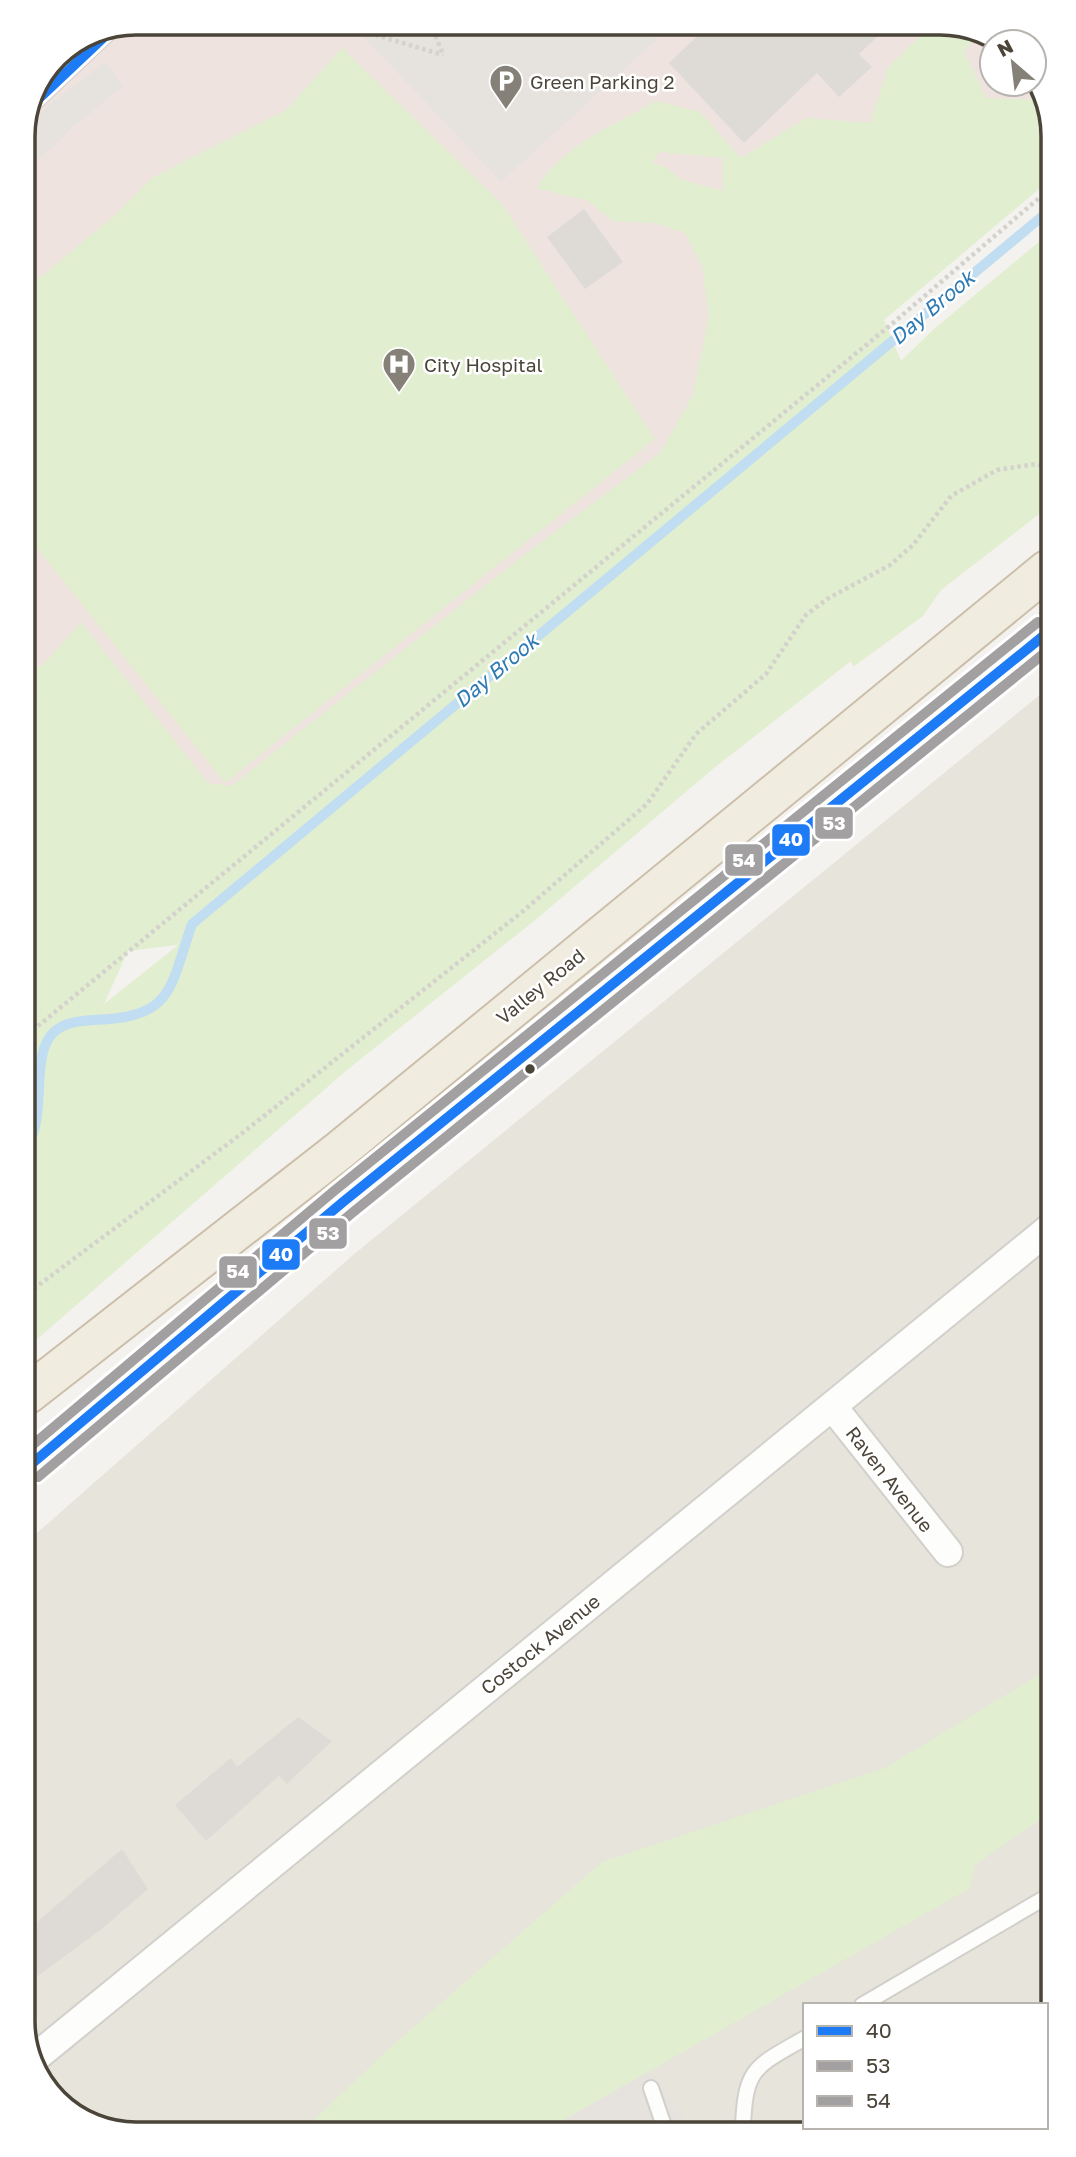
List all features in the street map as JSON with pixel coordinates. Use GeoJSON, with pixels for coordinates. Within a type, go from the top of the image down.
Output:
{"type":"FeatureCollection","features":[{"type":"Feature","properties":{"kind":"highway","name":"Valley Road"},"geometry":{"type":"LineString","coordinates":[[35,1389],[340,1150],[1041,575]]}},
{"type":"Feature","properties":{"kind":"highway"},"geometry":{"type":"LineString","coordinates":[[35,1461],[343,1202],[1041,638]]}},
{"type":"Feature","properties":{"kind":"street","name":"Costock Avenue"},"geometry":{"type":"LineString","coordinates":[[41,2053],[1041,1235]]}},
{"type":"Feature","properties":{"kind":"street","name":"Raven Avenue"},"geometry":{"type":"LineString","coordinates":[[832,1406],[948,1552]]}},
{"type":"Feature","properties":{"kind":"lane"},"geometry":{"type":"LineString","coordinates":[[46,92],[98,43]]}},
{"type":"Feature","properties":{"kind":"lane"},"geometry":{"type":"LineString","coordinates":[[865,2003],[1041,1900]]}},
{"type":"Feature","properties":{"kind":"lane"},"geometry":{"type":"LineString","coordinates":[[743,2122],[744,2093],[756,2067],[803,2039]]}},
{"type":"Feature","properties":{"kind":"lane"},"geometry":{"type":"LineString","coordinates":[[651,2088],[663,2122]]}},
{"type":"Feature","properties":{"kind":"path"},"geometry":{"type":"LineString","coordinates":[[376,35],[443,55],[435,35]]}},
{"type":"Feature","properties":{"kind":"path"},"geometry":{"type":"LineString","coordinates":[[35,1028],[893,323],[1041,196]]}},
{"type":"Feature","properties":{"kind":"path"},"geometry":{"type":"LineString","coordinates":[[35,1288],[246,1131],[522,912],[647,804],[696,734],[766,674],[806,615],[827,599],[890,565],[913,545],[951,496],[997,470],[1041,466]]}},
{"type":"Feature","properties":{"kind":"shaded area","name":"City Hospital"},"geometry":{"type":"Polygon","coordinates":[[[136,35],[947,35],[978,42],[978,98],[1033,98],[1041,136],[1041,171],[35,1004],[35,129],[43,97],[64,64],[97,43],[136,35]]]}},
{"type":"Feature","properties":{"kind":"shaded area","name":"Green Parking 2"},"geometry":{"type":"Polygon","coordinates":[[[362,35],[652,35],[656,40],[501,182],[362,35]]]}},
{"type":"Feature","properties":{"kind":"shaded area"},"geometry":{"type":"Polygon","coordinates":[[[105,62],[123,86],[72,128],[35,163],[37,118],[55,100],[105,62]]]}},
{"type":"Feature","properties":{"kind":"shaded area"},"geometry":{"type":"Polygon","coordinates":[[[1041,694],[1041,2003],[803,2003],[803,2122],[129,2122],[110,2119],[85,2109],[64,2093],[48,2072],[43,2060],[35,2021],[35,1535],[353,1255],[1041,694]]]}},
{"type":"Feature","properties":{"kind":"shaded area"},"geometry":{"type":"Polygon","coordinates":[[[648,2073],[683,2116],[685,2122],[560,2122],[648,2073]]]}},
{"type":"Feature","properties":{"kind":"green space"},"geometry":{"type":"Polygon","coordinates":[[[921,35],[947,35],[974,40],[964,51],[978,81],[978,98],[1034,100],[1041,136],[1041,187],[884,320],[901,361],[935,328],[1041,240],[1041,513],[941,590],[923,616],[853,667],[851,661],[714,768],[534,921],[347,1070],[35,1341],[35,667],[43,665],[81,622],[208,783],[231,786],[524,555],[660,453],[693,395],[709,315],[702,266],[685,233],[655,223],[613,221],[588,201],[537,188],[548,173],[560,160],[591,137],[657,101],[700,112],[741,158],[806,118],[870,123],[889,66],[921,35]],[[659,152],[653,163],[666,167],[680,179],[723,191],[723,158],[659,152]],[[177,945],[128,951],[104,1004],[177,946],[177,945]]]}},
{"type":"Feature","properties":{"kind":"green space"},"geometry":{"type":"Polygon","coordinates":[[[342,48],[502,204],[655,439],[225,783],[35,546],[35,282],[115,215],[152,178],[286,110],[342,48]]]}},
{"type":"Feature","properties":{"kind":"green space"},"geometry":{"type":"Polygon","coordinates":[[[1041,1674],[1041,1819],[975,1865],[970,1888],[560,2122],[312,2122],[391,2047],[602,1862],[885,1768],[1041,1674]]]}},
{"type":"Feature","properties":{"kind":"building"},"geometry":{"type":"Polygon","coordinates":[[[698,35],[879,35],[859,54],[872,67],[839,97],[817,73],[744,143],[669,63],[698,35]]]}},
{"type":"Feature","properties":{"kind":"building"},"geometry":{"type":"Polygon","coordinates":[[[584,209],[623,262],[585,289],[547,237],[584,209]]]}},
{"type":"Feature","properties":{"kind":"building"},"geometry":{"type":"Polygon","coordinates":[[[298,1717],[332,1741],[287,1784],[279,1776],[206,1841],[175,1805],[231,1758],[237,1767],[298,1717]]]}},
{"type":"Feature","properties":{"kind":"building"},"geometry":{"type":"Polygon","coordinates":[[[122,1849],[148,1889],[103,1928],[35,1978],[35,1924],[122,1849]]]}},
{"type":"Feature","properties":{"kind":"waterway","name":"Day Brook"},"geometry":{"type":"LineString","coordinates":[[35,1126],[42,1055],[54,1032],[73,1023],[120,1018],[154,1006],[172,983],[192,924],[1041,217]]}},
{"type":"Feature","properties":{"kind":"transit line","name":"40"},"geometry":{"type":"LineString","coordinates":[[46,92],[98,43]]}},
{"type":"Feature","properties":{"kind":"transit line","name":"54"},"geometry":{"type":"LineString","coordinates":[[35,1443],[334,1191],[1038,622]]}},
{"type":"Feature","properties":{"kind":"transit line","name":"40"},"geometry":{"type":"LineString","coordinates":[[35,1461],[343,1202],[1041,638]]}},
{"type":"Feature","properties":{"kind":"transit line","name":"53"},"geometry":{"type":"LineString","coordinates":[[38,1477],[352,1213],[1041,656]]}},
{"type":"Feature","properties":{"kind":"place","name":"Green Parking 2"},"geometry":{"type":"Point","coordinates":[506,111]}},
{"type":"Feature","properties":{"kind":"place","name":"City Hospital"},"geometry":{"type":"Point","coordinates":[399,394]}}]}
